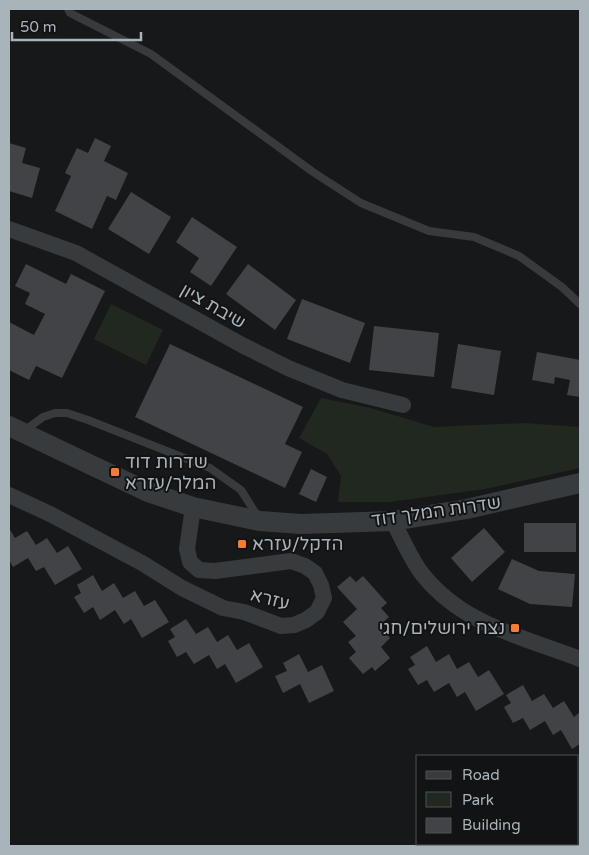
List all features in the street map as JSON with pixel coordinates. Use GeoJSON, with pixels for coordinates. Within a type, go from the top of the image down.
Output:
{"type":"FeatureCollection","features":[{"type":"Feature","properties":{"kind":"street","name":"שיבת ציון"},"geometry":{"type":"LineString","coordinates":[[9,229],[76,253],[242,345],[288,368],[342,390],[403,404]]}},
{"type":"Feature","properties":{"kind":"street","name":"שדרות המלך דוד"},"geometry":{"type":"LineString","coordinates":[[15,429],[148,492],[193,507],[260,521],[301,524],[393,521],[467,509],[580,483]]}},
{"type":"Feature","properties":{"kind":"street","name":"עזרא"},"geometry":{"type":"LineString","coordinates":[[9,495],[50,514],[189,592],[223,608],[244,612],[281,626],[294,625],[306,620],[316,612],[324,598],[321,585],[315,573],[305,566],[290,562],[215,571],[199,570],[190,562],[187,549],[193,507]]}},
{"type":"Feature","properties":{"kind":"street"},"geometry":{"type":"LineString","coordinates":[[393,521],[422,574],[445,597],[467,614],[499,630],[580,659]]}},
{"type":"Feature","properties":{"kind":"lane"},"geometry":{"type":"LineString","coordinates":[[68,9],[70,13],[150,54],[313,172],[361,203],[429,231],[474,237],[519,256],[562,287],[580,304]]}},
{"type":"Feature","properties":{"kind":"lane"},"geometry":{"type":"LineString","coordinates":[[15,429],[55,413],[67,413],[88,420],[210,468],[241,490],[260,521]]}},
{"type":"Feature","properties":{"kind":"green space"},"geometry":{"type":"Polygon","coordinates":[[[111,304],[163,330],[146,365],[94,339],[111,304]]]}},
{"type":"Feature","properties":{"kind":"green space"},"geometry":{"type":"Polygon","coordinates":[[[321,398],[371,408],[434,427],[524,423],[580,427],[580,468],[485,489],[390,502],[338,502],[341,476],[327,454],[299,438],[321,398]]]}},
{"type":"Feature","properties":{"kind":"building"},"geometry":{"type":"Polygon","coordinates":[[[95,138],[111,146],[104,161],[128,173],[116,200],[107,196],[92,229],[55,211],[71,176],[65,173],[77,148],[88,153],[95,138]]]}},
{"type":"Feature","properties":{"kind":"building"},"geometry":{"type":"Polygon","coordinates":[[[9,143],[26,148],[22,163],[40,168],[32,198],[9,191],[9,143]]]}},
{"type":"Feature","properties":{"kind":"building"},"geometry":{"type":"Polygon","coordinates":[[[131,192],[171,217],[149,254],[108,229],[131,192]]]}},
{"type":"Feature","properties":{"kind":"building"},"geometry":{"type":"Polygon","coordinates":[[[192,217],[237,247],[211,286],[190,272],[199,258],[176,242],[192,217]]]}},
{"type":"Feature","properties":{"kind":"building"},"geometry":{"type":"Polygon","coordinates":[[[26,264],[66,284],[71,274],[105,291],[62,378],[36,366],[29,380],[9,370],[9,322],[34,335],[45,314],[25,304],[30,293],[15,286],[26,264]]]}},
{"type":"Feature","properties":{"kind":"building"},"geometry":{"type":"Polygon","coordinates":[[[248,264],[296,300],[275,330],[226,294],[248,264]]]}},
{"type":"Feature","properties":{"kind":"building"},"geometry":{"type":"Polygon","coordinates":[[[302,299],[365,323],[350,363],[287,339],[302,299]]]}},
{"type":"Feature","properties":{"kind":"building"},"geometry":{"type":"Polygon","coordinates":[[[374,326],[439,333],[434,377],[369,370],[374,326]]]}},
{"type":"Feature","properties":{"kind":"building"},"geometry":{"type":"Polygon","coordinates":[[[170,344],[303,407],[285,444],[302,452],[285,488],[135,417],[170,344]]]}},
{"type":"Feature","properties":{"kind":"building"},"geometry":{"type":"Polygon","coordinates":[[[458,344],[501,351],[494,395],[451,388],[458,344]]]}},
{"type":"Feature","properties":{"kind":"building"},"geometry":{"type":"Polygon","coordinates":[[[537,352],[580,360],[580,397],[567,395],[570,380],[555,377],[554,384],[532,380],[537,352]]]}},
{"type":"Feature","properties":{"kind":"building"},"geometry":{"type":"Polygon","coordinates":[[[311,469],[327,477],[316,502],[299,494],[311,469]]]}},
{"type":"Feature","properties":{"kind":"building"},"geometry":{"type":"Polygon","coordinates":[[[524,523],[576,523],[576,552],[524,552],[524,523]]]}},
{"type":"Feature","properties":{"kind":"building"},"geometry":{"type":"Polygon","coordinates":[[[9,528],[15,538],[27,531],[36,545],[47,538],[57,553],[68,546],[82,569],[55,585],[44,567],[36,571],[28,558],[13,567],[9,560],[9,528]]]}},
{"type":"Feature","properties":{"kind":"building"},"geometry":{"type":"Polygon","coordinates":[[[484,528],[505,552],[472,582],[451,558],[484,528]]]}},
{"type":"Feature","properties":{"kind":"building"},"geometry":{"type":"Polygon","coordinates":[[[512,559],[539,571],[575,574],[572,607],[530,604],[498,589],[512,559]]]}},
{"type":"Feature","properties":{"kind":"building"},"geometry":{"type":"Polygon","coordinates":[[[93,575],[102,591],[114,583],[123,598],[135,591],[144,606],[155,600],[169,622],[142,638],[131,619],[124,624],[115,610],[100,620],[93,607],[84,613],[74,597],[81,593],[77,585],[93,575]]]}},
{"type":"Feature","properties":{"kind":"building"},"geometry":{"type":"Polygon","coordinates":[[[350,576],[356,582],[363,576],[387,603],[381,608],[389,617],[379,626],[390,638],[381,647],[390,658],[375,671],[372,667],[363,674],[349,658],[356,652],[348,642],[356,636],[343,622],[357,609],[337,587],[350,576]]]}},
{"type":"Feature","properties":{"kind":"building"},"geometry":{"type":"Polygon","coordinates":[[[186,619],[196,634],[208,627],[217,642],[228,635],[237,650],[249,643],[263,667],[236,683],[225,664],[217,669],[209,655],[194,664],[186,652],[177,657],[168,641],[175,637],[170,629],[186,619]]]}},
{"type":"Feature","properties":{"kind":"building"},"geometry":{"type":"Polygon","coordinates":[[[427,646],[436,662],[449,654],[457,669],[469,662],[478,677],[489,670],[504,694],[476,711],[465,692],[457,697],[449,683],[434,692],[427,680],[418,685],[408,669],[415,665],[410,657],[427,646]]]}},
{"type":"Feature","properties":{"kind":"building"},"geometry":{"type":"Polygon","coordinates":[[[299,654],[308,672],[322,665],[334,691],[309,703],[300,684],[283,693],[275,676],[287,671],[283,663],[299,654]]]}},
{"type":"Feature","properties":{"kind":"building"},"geometry":{"type":"Polygon","coordinates":[[[523,685],[532,701],[544,694],[553,708],[564,701],[574,717],[580,712],[580,744],[572,749],[561,730],[553,735],[545,721],[530,730],[523,718],[513,723],[504,707],[511,703],[506,695],[523,685]]]}},
{"type":"Feature","properties":{"kind":"place","name":"שדרות דוד המלך/עזרא"},"geometry":{"type":"Point","coordinates":[115,472]}},
{"type":"Feature","properties":{"kind":"place","name":"הדקל/עזרא"},"geometry":{"type":"Point","coordinates":[242,544]}},
{"type":"Feature","properties":{"kind":"place","name":"נצח ירושלים/חגי"},"geometry":{"type":"Point","coordinates":[515,628]}}]}
